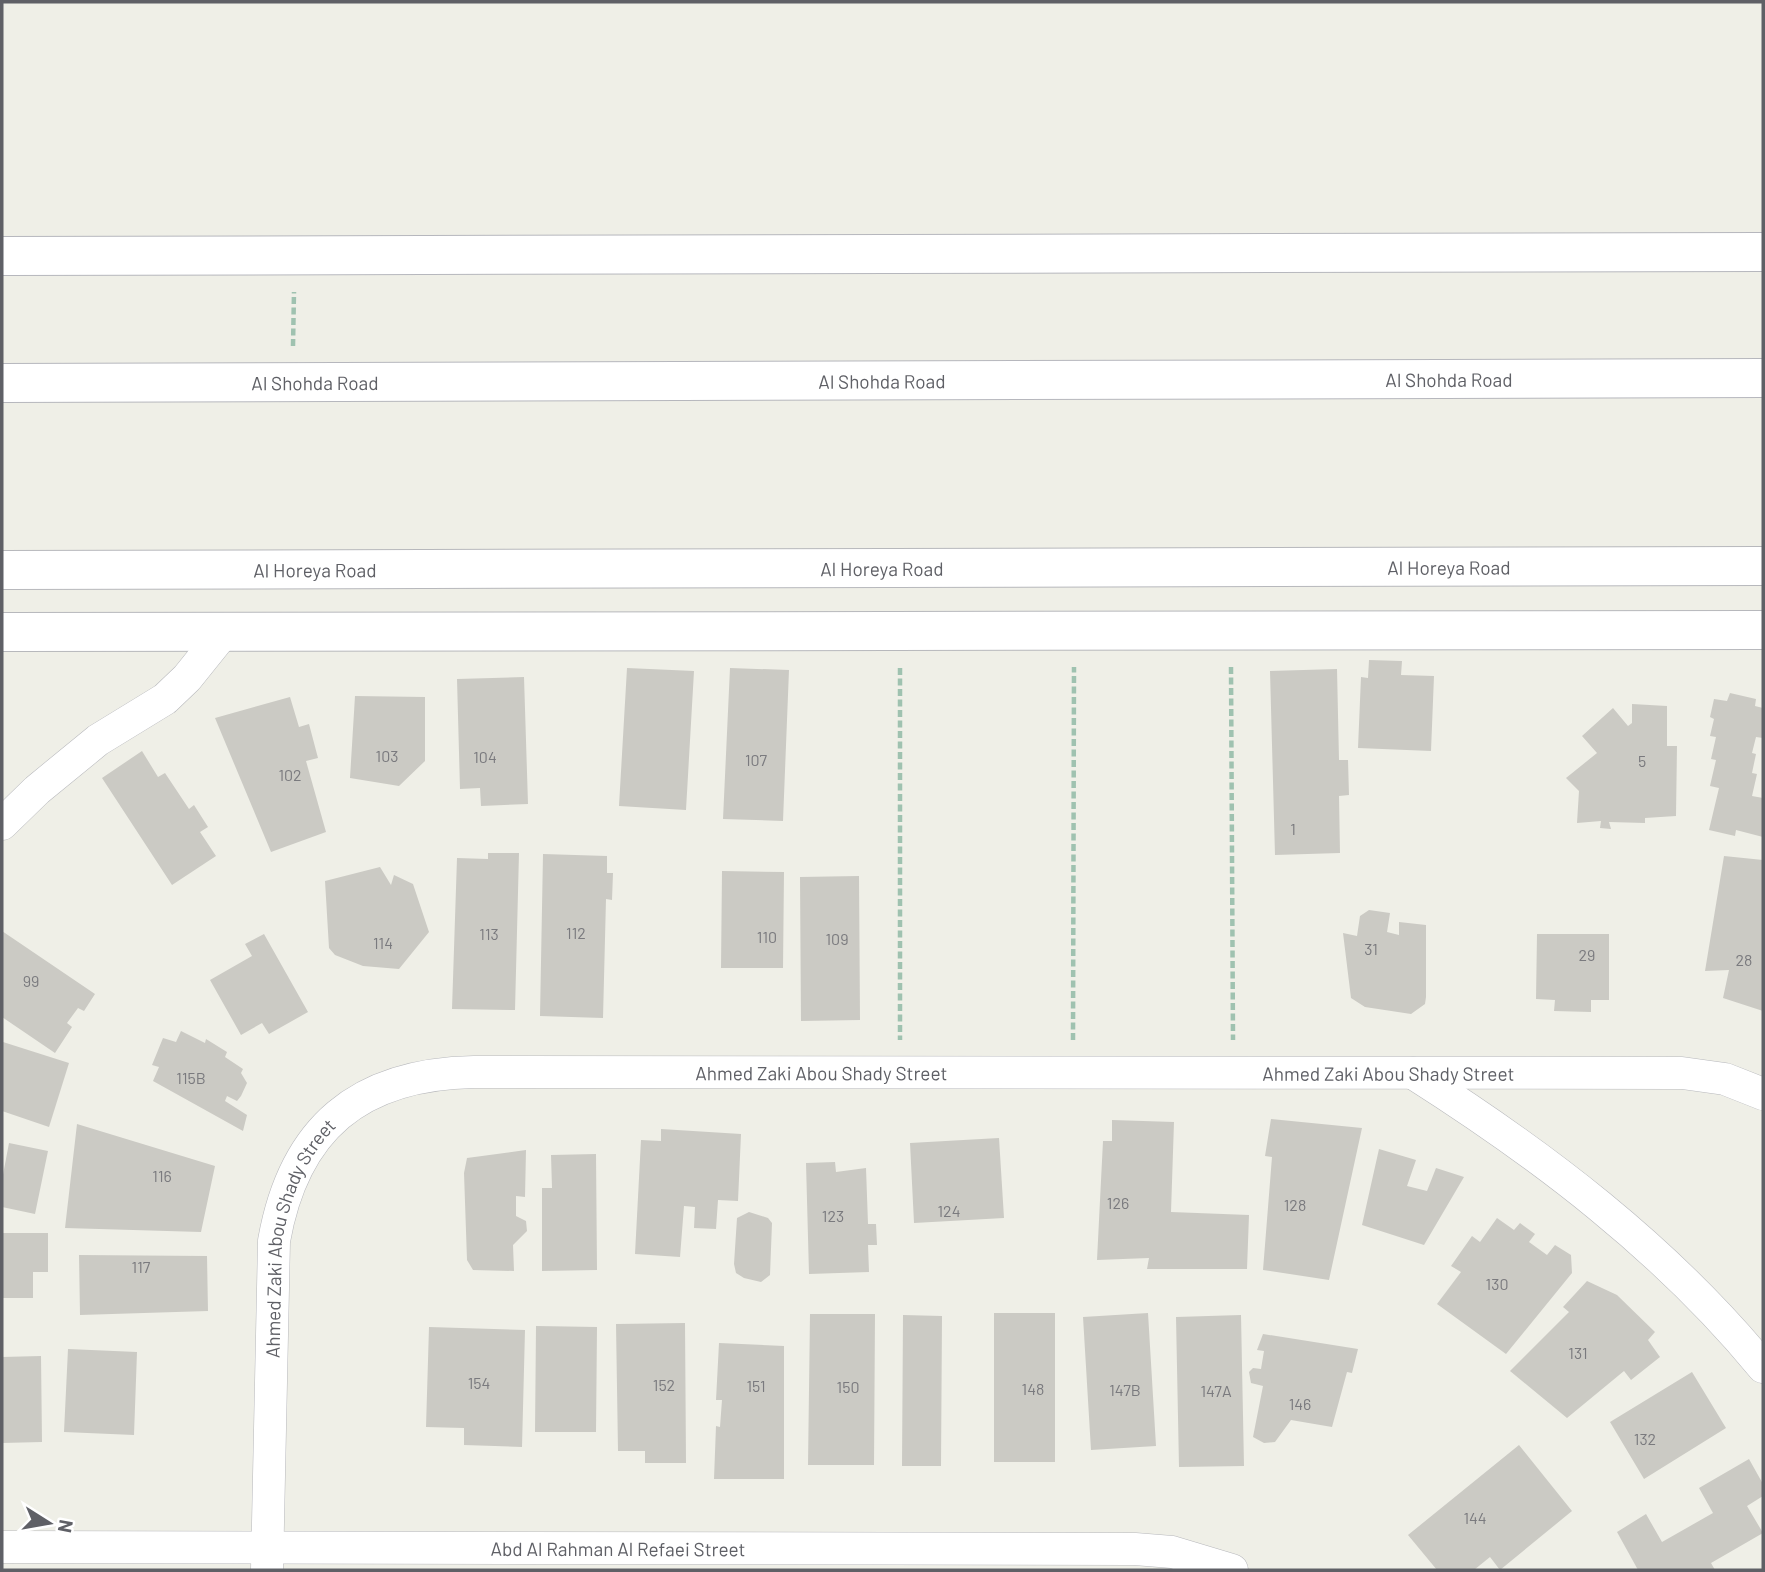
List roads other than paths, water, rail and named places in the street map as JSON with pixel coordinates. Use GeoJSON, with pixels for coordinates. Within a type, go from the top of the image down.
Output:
{"type":"FeatureCollection","features":[{"type":"Feature","properties":{"kind":"street"},"geometry":{"type":"LineString","coordinates":[[2,256],[1763,252]]}},
{"type":"Feature","properties":{"kind":"street","name":"Al Shohda Road"},"geometry":{"type":"LineString","coordinates":[[2,383],[1763,378]]}},
{"type":"Feature","properties":{"kind":"street","name":"Al Horeya Road"},"geometry":{"type":"LineString","coordinates":[[2,570],[1763,566]]}},
{"type":"Feature","properties":{"kind":"street"},"geometry":{"type":"LineString","coordinates":[[2,632],[1763,630]]}},
{"type":"Feature","properties":{"kind":"street"},"geometry":{"type":"LineString","coordinates":[[2,824],[37,790],[99,740],[165,699],[187,678],[224,632]]}},
{"type":"Feature","properties":{"kind":"street","name":"Ahmed Zaki Abou Shady Street"},"geometry":{"type":"LineString","coordinates":[[267,1559],[274,1241],[281,1205],[293,1171],[313,1141],[338,1115],[369,1094],[402,1080],[438,1073],[1682,1073],[1725,1079],[1763,1094]]}},
{"type":"Feature","properties":{"kind":"street"},"geometry":{"type":"LineString","coordinates":[[1413,1073],[1487,1120],[1557,1171],[1624,1226],[1688,1285],[1763,1367]]}},
{"type":"Feature","properties":{"kind":"street","name":"Abd Al Rahman Al Refaei Street"},"geometry":{"type":"LineString","coordinates":[[2,1547],[267,1559],[724,1559],[1135,1549],[1172,1552],[1232,1570]]}}]}
